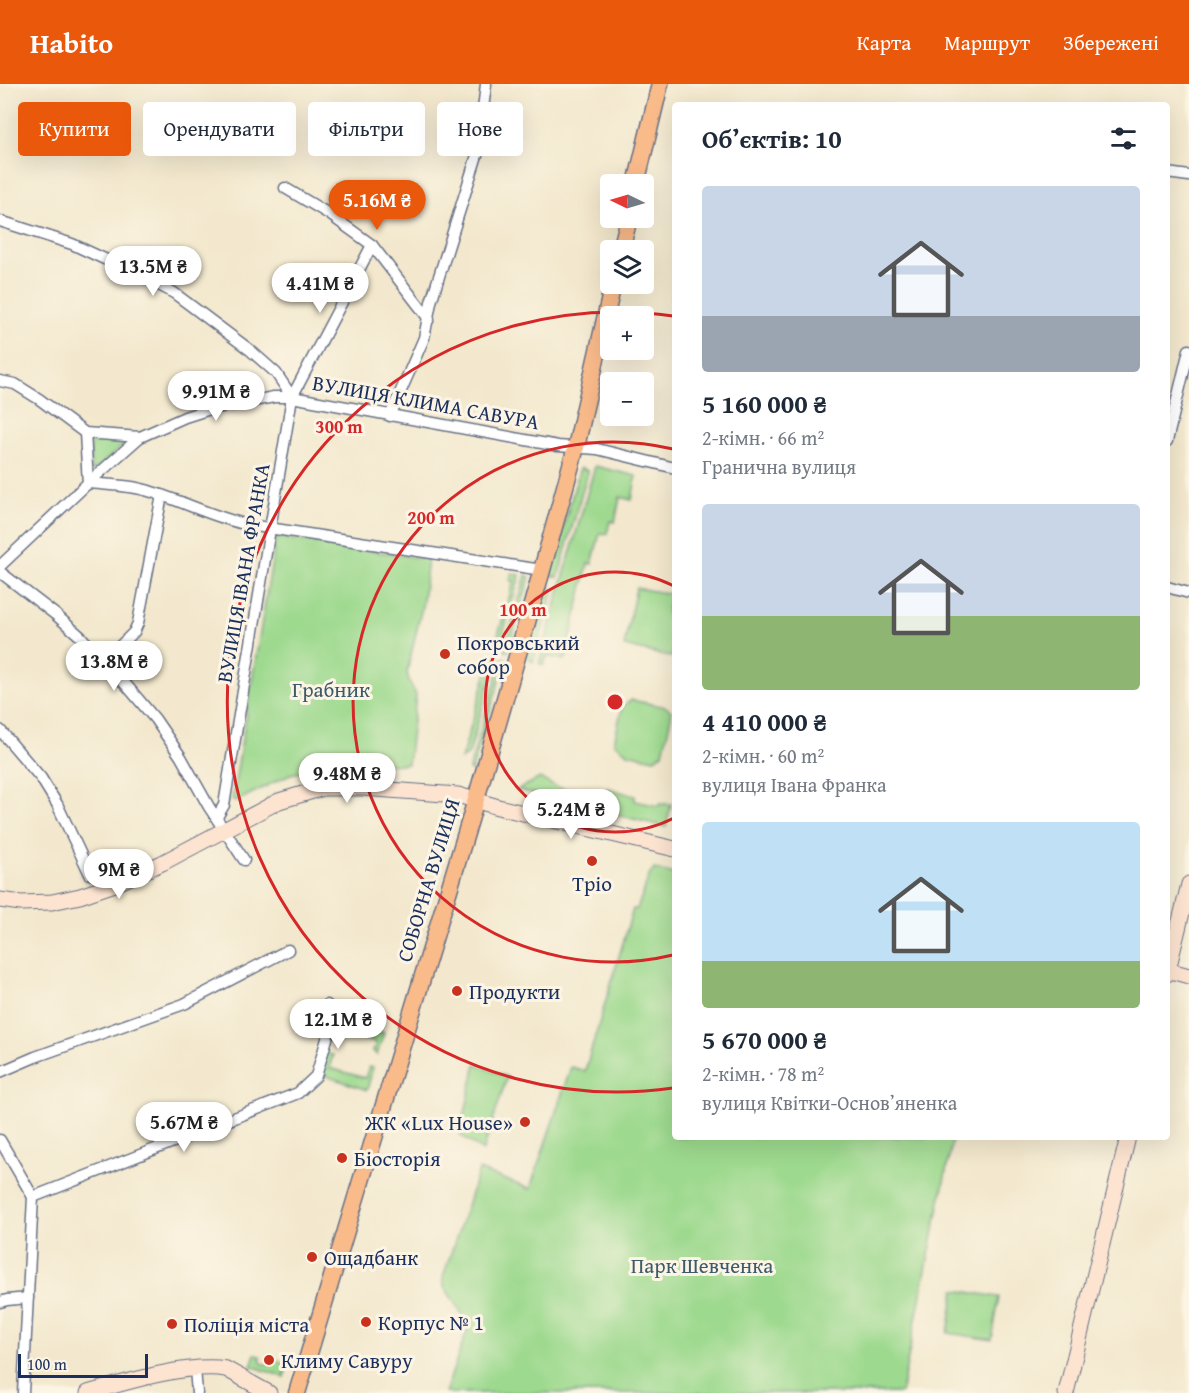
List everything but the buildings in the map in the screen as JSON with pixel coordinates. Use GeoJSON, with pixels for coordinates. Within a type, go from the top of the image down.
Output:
{"type":"FeatureCollection","features":[{"type":"Feature","properties":{"kind":"main road"},"geometry":{"type":"LineString","coordinates":[[638,174],[660,84]]}},
{"type":"Feature","properties":{"kind":"main road","name":"СОБОРНА ВУЛИЦЯ"},"geometry":{"type":"LineString","coordinates":[[297,1393],[476,800],[542,570],[576,447],[611,294]]}},
{"type":"Feature","properties":{"kind":"street"},"geometry":{"type":"LineString","coordinates":[[390,416],[424,338],[431,302],[478,152],[486,84]]}},
{"type":"Feature","properties":{"kind":"street"},"geometry":{"type":"LineString","coordinates":[[1170,173],[1189,176]]}},
{"type":"Feature","properties":{"kind":"street"},"geometry":{"type":"LineString","coordinates":[[285,188],[330,214],[372,245],[429,319]]}},
{"type":"Feature","properties":{"kind":"street","name":"ВУЛИЦЯ КЛИМА САВУРА"},"geometry":{"type":"LineString","coordinates":[[0,221],[72,244],[174,293],[270,367],[292,397],[558,446],[597,449],[672,467]]}},
{"type":"Feature","properties":{"kind":"street","name":"ВУЛИЦЯ ІВАНА ФРАНКА"},"geometry":{"type":"LineString","coordinates":[[220,824],[292,397],[372,245]]}},
{"type":"Feature","properties":{"kind":"street"},"geometry":{"type":"LineString","coordinates":[[1170,429],[1189,350]]}},
{"type":"Feature","properties":{"kind":"street"},"geometry":{"type":"LineString","coordinates":[[0,381],[15,384],[39,399],[84,434],[140,437]]}},
{"type":"Feature","properties":{"kind":"street"},"geometry":{"type":"LineString","coordinates":[[0,566],[140,437],[185,417],[210,409],[274,397],[292,397]]}},
{"type":"Feature","properties":{"kind":"street"},"geometry":{"type":"LineString","coordinates":[[84,434],[88,483]]}},
{"type":"Feature","properties":{"kind":"street"},"geometry":{"type":"LineString","coordinates":[[88,483],[136,488],[162,495],[225,519],[270,528],[542,570]]}},
{"type":"Feature","properties":{"kind":"street"},"geometry":{"type":"LineString","coordinates":[[105,662],[134,632],[138,623],[162,495]]}},
{"type":"Feature","properties":{"kind":"street"},"geometry":{"type":"LineString","coordinates":[[0,572],[56,615],[105,662],[155,719],[182,758],[209,807],[244,860]]}},
{"type":"Feature","properties":{"kind":"street"},"geometry":{"type":"LineString","coordinates":[[1170,588],[1189,593]]}},
{"type":"Feature","properties":{"kind":"street"},"geometry":{"type":"LineString","coordinates":[[0,730],[41,778],[57,804],[90,874]]}},
{"type":"Feature","properties":{"kind":"street"},"geometry":{"type":"LineString","coordinates":[[0,900],[21,903],[52,902],[80,896],[162,863],[220,824],[279,801],[323,788],[404,790],[458,795],[672,848]]}},
{"type":"Feature","properties":{"kind":"street"},"geometry":{"type":"LineString","coordinates":[[1170,960],[1189,884]]}},
{"type":"Feature","properties":{"kind":"street"},"geometry":{"type":"LineString","coordinates":[[0,1072],[35,1057],[184,1004],[288,950]]}},
{"type":"Feature","properties":{"kind":"street"},"geometry":{"type":"LineString","coordinates":[[1170,973],[1189,976]]}},
{"type":"Feature","properties":{"kind":"street"},"geometry":{"type":"LineString","coordinates":[[33,1197],[298,1093],[316,1076],[334,1015],[327,1005]]}},
{"type":"Feature","properties":{"kind":"street"},"geometry":{"type":"LineString","coordinates":[[0,1140],[33,1197],[23,1393]]}},
{"type":"Feature","properties":{"kind":"street"},"geometry":{"type":"LineString","coordinates":[[1066,1393],[1127,1140]]}},
{"type":"Feature","properties":{"kind":"street"},"geometry":{"type":"LineString","coordinates":[[0,1302],[28,1298]]}},
{"type":"Feature","properties":{"kind":"street"},"geometry":{"type":"LineString","coordinates":[[195,1369],[196,1393]]}},
{"type":"Feature","properties":{"kind":"street"},"geometry":{"type":"LineString","coordinates":[[88,1393],[125,1388],[134,1379],[195,1369],[226,1369],[269,1393]]}},
{"type":"Feature","properties":{"kind":"green space"},"geometry":{"type":"Polygon","coordinates":[[[90,438],[126,443],[93,471],[91,470],[90,438]]]}},
{"type":"Feature","properties":{"kind":"green space"},"geometry":{"type":"Polygon","coordinates":[[[595,466],[636,476],[632,500],[620,497],[615,522],[610,521],[607,534],[600,533],[592,564],[588,563],[566,658],[564,660],[547,656],[544,665],[539,663],[595,466]]]}},
{"type":"Feature","properties":{"kind":"green space"},"geometry":{"type":"Polygon","coordinates":[[[580,468],[588,471],[558,577],[550,575],[580,468]]]}},
{"type":"Feature","properties":{"kind":"green space","name":"Грабник"},"geometry":{"type":"Polygon","coordinates":[[[276,537],[428,559],[422,607],[407,672],[416,695],[408,764],[325,767],[290,774],[237,801],[232,800],[276,537]]]}},
{"type":"Feature","properties":{"kind":"green space"},"geometry":{"type":"Polygon","coordinates":[[[512,573],[520,575],[499,649],[494,648],[514,581],[510,580],[512,573]]]}},
{"type":"Feature","properties":{"kind":"green space"},"geometry":{"type":"Polygon","coordinates":[[[526,575],[530,577],[508,652],[504,651],[526,575]]]}},
{"type":"Feature","properties":{"kind":"green space"},"geometry":{"type":"Polygon","coordinates":[[[547,587],[554,589],[533,662],[528,658],[528,651],[547,587]]]}},
{"type":"Feature","properties":{"kind":"green space"},"geometry":{"type":"Polygon","coordinates":[[[636,588],[671,594],[667,613],[672,614],[671,657],[624,646],[636,588]]]}},
{"type":"Feature","properties":{"kind":"green space"},"geometry":{"type":"Polygon","coordinates":[[[492,655],[497,656],[469,754],[461,759],[492,655]]]}},
{"type":"Feature","properties":{"kind":"green space"},"geometry":{"type":"Polygon","coordinates":[[[502,658],[506,658],[472,771],[469,770],[502,658]]]}},
{"type":"Feature","properties":{"kind":"green space"},"geometry":{"type":"Polygon","coordinates":[[[631,700],[666,707],[671,711],[663,753],[654,759],[628,753],[614,743],[622,707],[631,700]]]}},
{"type":"Feature","properties":{"kind":"green space"},"geometry":{"type":"Polygon","coordinates":[[[540,778],[554,786],[576,792],[600,796],[608,788],[635,796],[635,801],[658,806],[659,804],[671,804],[666,827],[517,790],[540,778]]]}},
{"type":"Feature","properties":{"kind":"green space","name":"Парк Шевченка"},"geometry":{"type":"Polygon","coordinates":[[[654,869],[672,873],[672,1140],[952,1140],[901,1393],[445,1393],[469,1325],[444,1286],[443,1277],[479,1170],[530,1189],[571,1067],[585,1071],[633,909],[637,909],[654,869]]]}},
{"type":"Feature","properties":{"kind":"green space"},"geometry":{"type":"Polygon","coordinates":[[[339,1020],[384,1033],[377,1055],[373,1051],[376,1043],[340,1032],[337,1042],[330,1040],[339,1020]]]}},
{"type":"Feature","properties":{"kind":"green space"},"geometry":{"type":"Polygon","coordinates":[[[325,1053],[333,1055],[329,1068],[365,1078],[369,1067],[373,1068],[367,1090],[321,1074],[325,1053]]]}},
{"type":"Feature","properties":{"kind":"green space"},"geometry":{"type":"Polygon","coordinates":[[[476,1064],[507,1077],[483,1151],[460,1135],[476,1064]]]}},
{"type":"Feature","properties":{"kind":"green space"},"geometry":{"type":"Polygon","coordinates":[[[955,1290],[999,1297],[992,1340],[948,1333],[955,1290]]]}},
{"type":"Feature","properties":{"kind":"green space"},"geometry":{"type":"Polygon","coordinates":[[[255,1354],[261,1357],[263,1364],[269,1364],[272,1359],[288,1364],[284,1377],[251,1366],[255,1354]]]}},
{"type":"Feature","properties":{"kind":"place","name":"Покровський собор"},"geometry":{"type":"Point","coordinates":[445,654]}},
{"type":"Feature","properties":{"kind":"place","name":"Тріо"},"geometry":{"type":"Point","coordinates":[592,861]}},
{"type":"Feature","properties":{"kind":"place","name":"Продукти"},"geometry":{"type":"Point","coordinates":[457,991]}},
{"type":"Feature","properties":{"kind":"place","name":"ЖК «Lux House»"},"geometry":{"type":"Point","coordinates":[525,1122]}},
{"type":"Feature","properties":{"kind":"place","name":"Біосторія"},"geometry":{"type":"Point","coordinates":[342,1158]}},
{"type":"Feature","properties":{"kind":"place","name":"Ощадбанк"},"geometry":{"type":"Point","coordinates":[312,1257]}},
{"type":"Feature","properties":{"kind":"place","name":"Корпус № 1"},"geometry":{"type":"Point","coordinates":[366,1322]}},
{"type":"Feature","properties":{"kind":"place","name":"Поліція міста"},"geometry":{"type":"Point","coordinates":[172,1324]}},
{"type":"Feature","properties":{"kind":"place","name":"Климу Савуру"},"geometry":{"type":"Point","coordinates":[269,1360]}}]}
